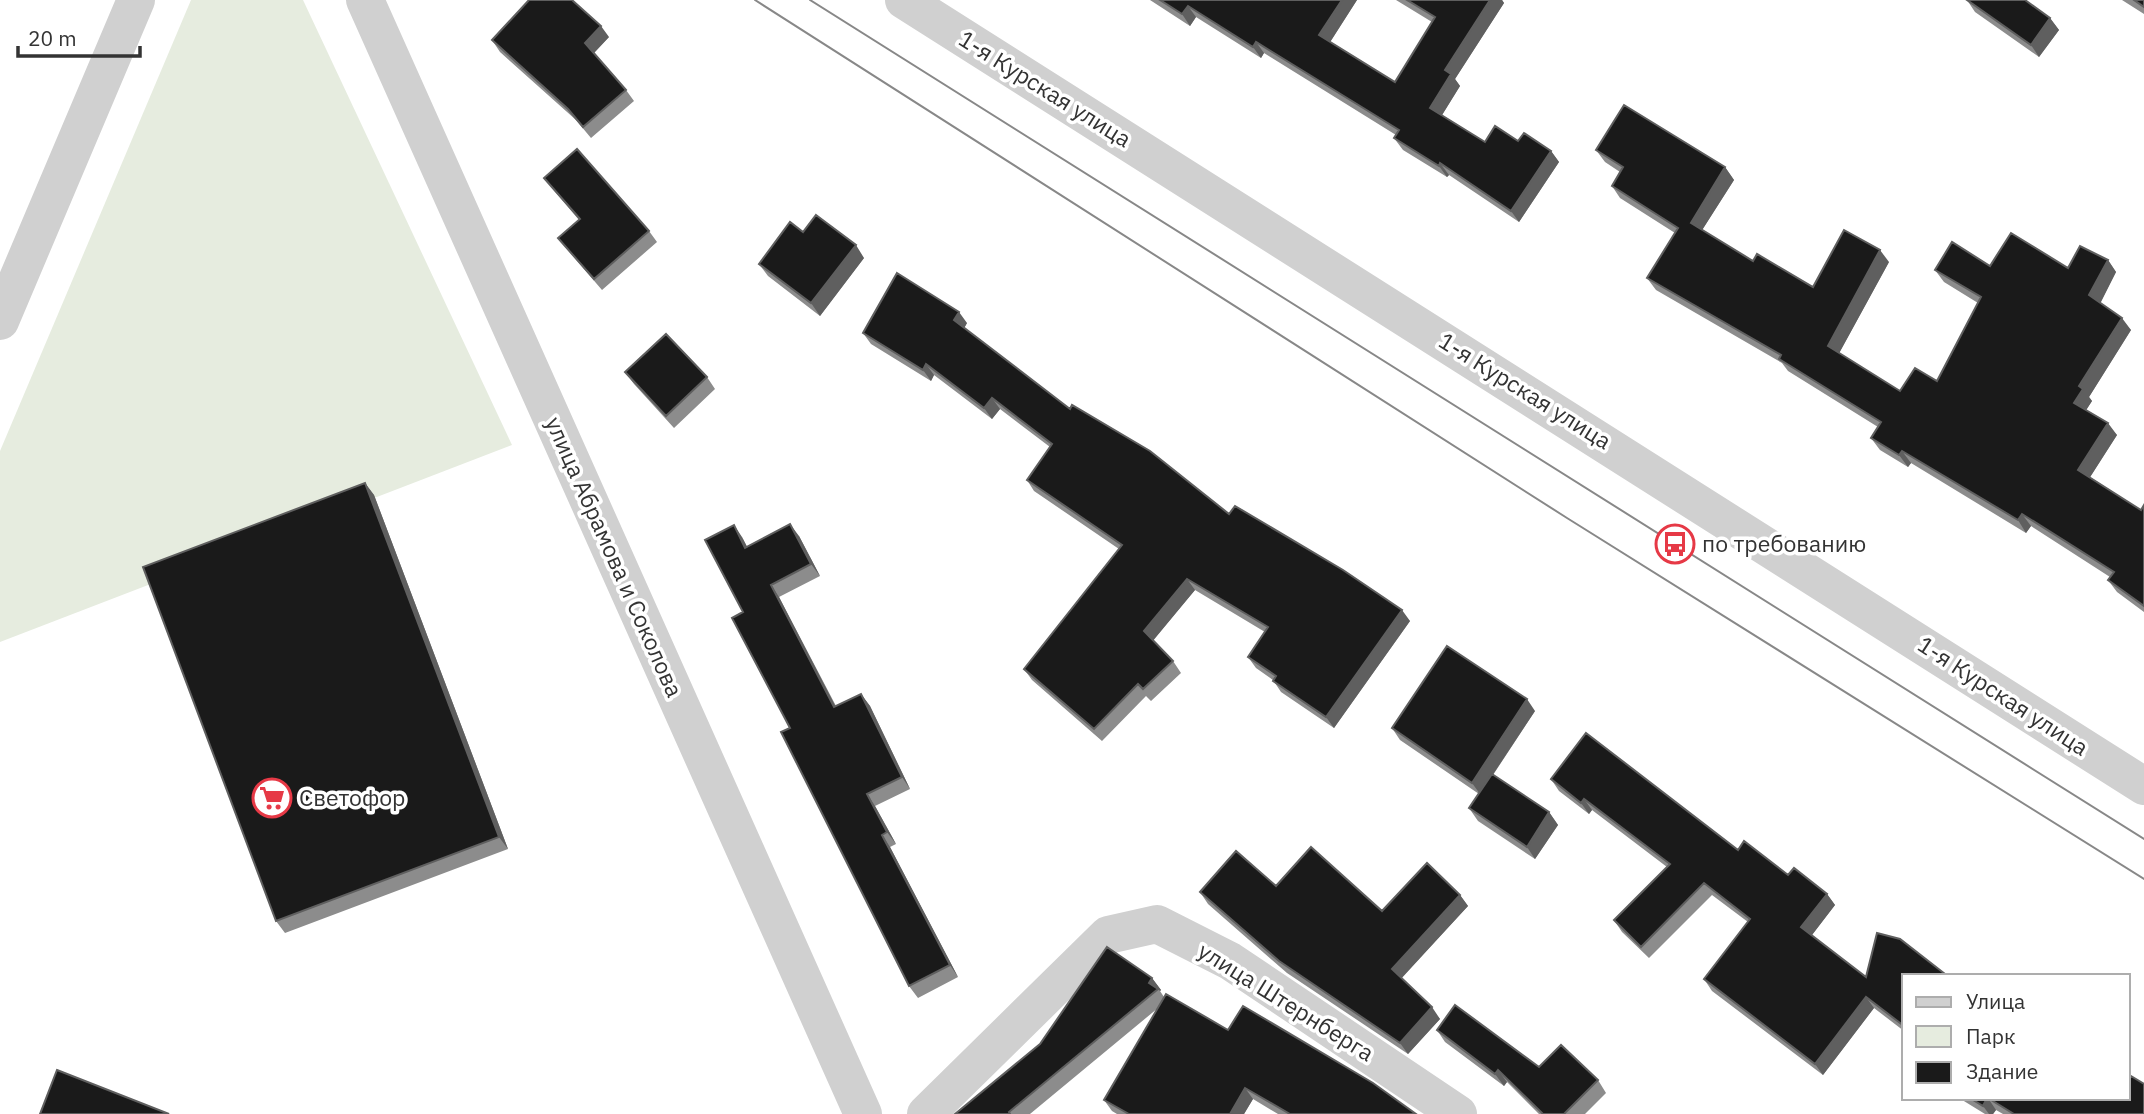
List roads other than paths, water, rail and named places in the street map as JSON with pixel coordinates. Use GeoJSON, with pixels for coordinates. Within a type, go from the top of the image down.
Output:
{"type":"FeatureCollection","features":[{"type":"Feature","properties":{"kind":"street"},"geometry":{"type":"LineString","coordinates":[[0,321],[136,0]]}},
{"type":"Feature","properties":{"kind":"street","name":"улица Абрамова и Соколова"},"geometry":{"type":"LineString","coordinates":[[365,0],[863,1114]]}},
{"type":"Feature","properties":{"kind":"street","name":"1-я Курская улица"},"geometry":{"type":"LineString","coordinates":[[904,0],[1609,444],[2144,786]]}},
{"type":"Feature","properties":{"kind":"street","name":"улица Штернберга"},"geometry":{"type":"LineString","coordinates":[[926,1114],[1108,934],[1157,924],[1230,961],[1458,1114]]}},
{"type":"Feature","properties":{"kind":"tram line"},"geometry":{"type":"LineString","coordinates":[[755,0],[1567,518],[2144,879]]}},
{"type":"Feature","properties":{"kind":"tram line"},"geometry":{"type":"LineString","coordinates":[[810,0],[2144,839]]}},
{"type":"Feature","properties":{"kind":"place","name":"по требованию"},"geometry":{"type":"Point","coordinates":[1675,544]}},
{"type":"Feature","properties":{"kind":"place","name":"Светофор"},"geometry":{"type":"Point","coordinates":[272,798]}}]}
